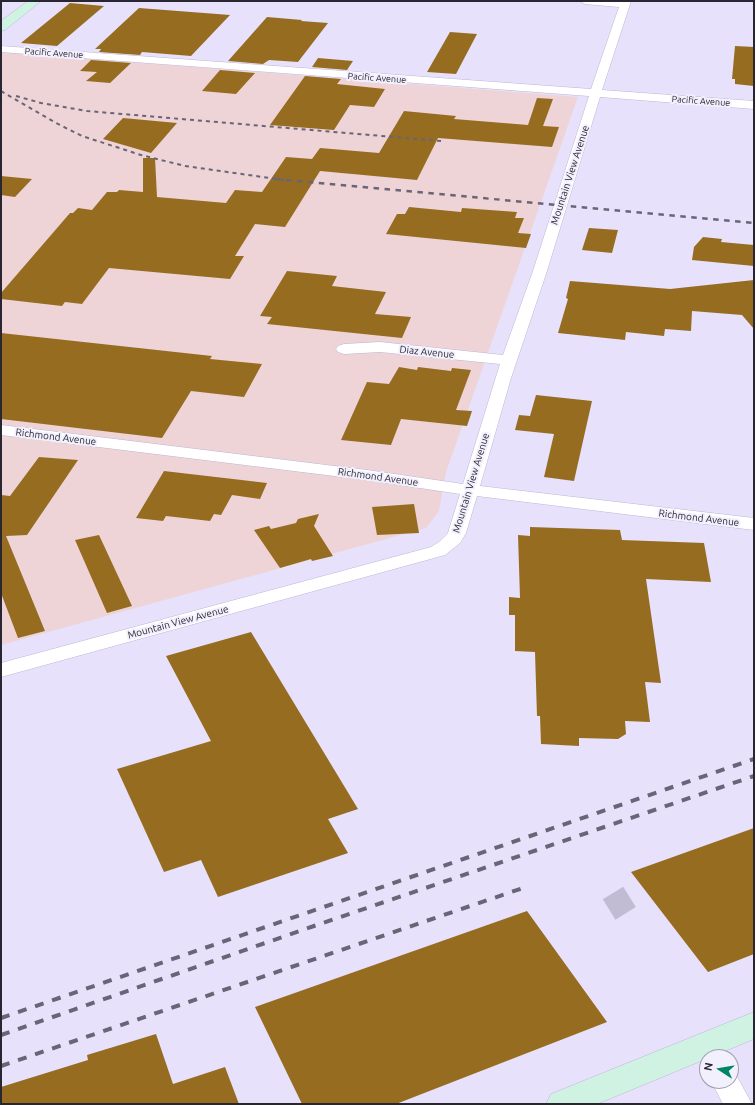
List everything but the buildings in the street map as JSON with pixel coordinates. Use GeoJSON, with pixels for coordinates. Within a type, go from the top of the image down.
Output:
{"type":"FeatureCollection","features":[{"type":"Feature","properties":{"kind":"main road"},"geometry":{"type":"LineString","coordinates":[[1,27],[35,1]]}},
{"type":"Feature","properties":{"kind":"main road"},"geometry":{"type":"LineString","coordinates":[[712,1049],[754,1025]]}},
{"type":"Feature","properties":{"kind":"main road"},"geometry":{"type":"LineString","coordinates":[[562,1104],[699,1055]]}},
{"type":"Feature","properties":{"kind":"street"},"geometry":{"type":"LineString","coordinates":[[584,1],[625,2]]}},
{"type":"Feature","properties":{"kind":"street","name":"Mountain View Avenue"},"geometry":{"type":"LineString","coordinates":[[1,670],[438,551],[446,546],[457,533],[509,360],[541,268],[625,2]]}},
{"type":"Feature","properties":{"kind":"street","name":"Pacific Avenue"},"geometry":{"type":"LineString","coordinates":[[1,49],[754,105]]}},
{"type":"Feature","properties":{"kind":"street","name":"Diaz Avenue"},"geometry":{"type":"LineString","coordinates":[[344,350],[380,347],[509,360]]}},
{"type":"Feature","properties":{"kind":"street","name":"Richmond Avenue"},"geometry":{"type":"LineString","coordinates":[[1,430],[359,474],[470,490],[754,524]]}},
{"type":"Feature","properties":{"kind":"street"},"geometry":{"type":"LineString","coordinates":[[730,1089],[738,1104]]}},
{"type":"Feature","properties":{"kind":"shaded area"},"geometry":{"type":"Polygon","coordinates":[[[1,52],[578,97],[446,472],[439,511],[426,528],[1,645],[1,52]]]}},
{"type":"Feature","properties":{"kind":"tunnel"},"geometry":{"type":"LineString","coordinates":[[613,893],[626,914]]}},
{"type":"Feature","properties":{"kind":"railway"},"geometry":{"type":"LineString","coordinates":[[1,91],[56,123],[82,136],[141,155],[185,166],[281,180]]}},
{"type":"Feature","properties":{"kind":"railway"},"geometry":{"type":"LineString","coordinates":[[16,96],[41,103],[87,111],[441,141]]}},
{"type":"Feature","properties":{"kind":"railway"},"geometry":{"type":"LineString","coordinates":[[275,179],[281,180]]}},
{"type":"Feature","properties":{"kind":"railway"},"geometry":{"type":"LineString","coordinates":[[281,180],[754,223]]}},
{"type":"Feature","properties":{"kind":"railway"},"geometry":{"type":"LineString","coordinates":[[1,1018],[754,759]]}},
{"type":"Feature","properties":{"kind":"railway"},"geometry":{"type":"LineString","coordinates":[[1,1035],[314,926],[754,776]]}},
{"type":"Feature","properties":{"kind":"railway"},"geometry":{"type":"LineString","coordinates":[[1,1066],[523,888]]}}]}
